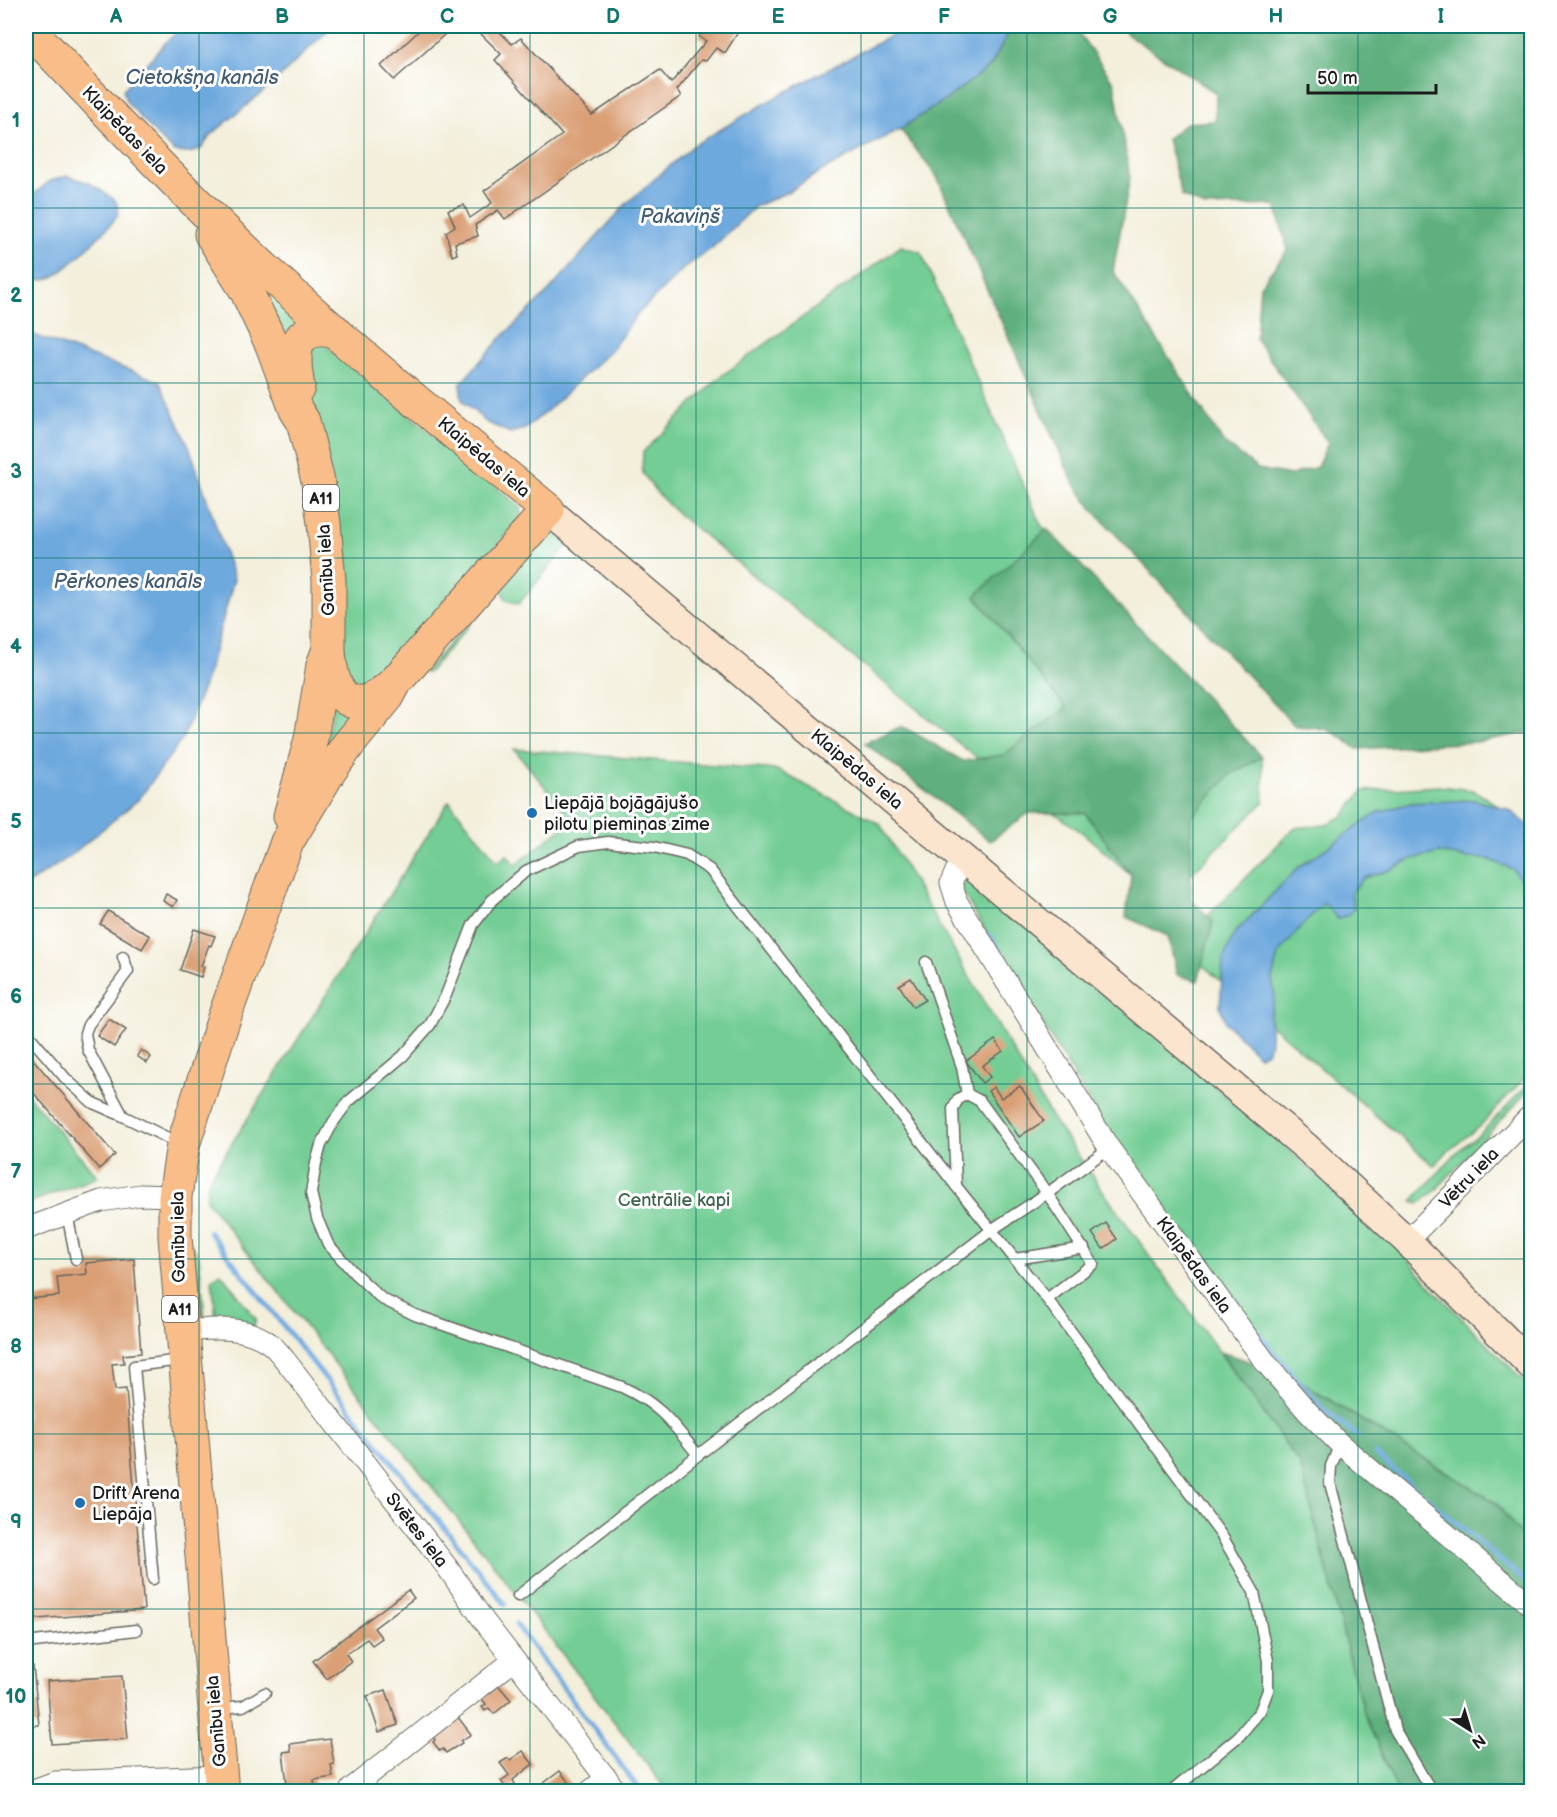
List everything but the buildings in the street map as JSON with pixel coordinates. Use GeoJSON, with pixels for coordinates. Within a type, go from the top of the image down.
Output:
{"type":"FeatureCollection","features":[{"type":"Feature","properties":{"kind":"highway","name":"Klaipēdas iela"},"geometry":{"type":"LineString","coordinates":[[26,26],[176,183],[250,254],[335,331],[548,510]]}},
{"type":"Feature","properties":{"kind":"highway","name":"Ganību iela"},"geometry":{"type":"LineString","coordinates":[[176,183],[246,290],[272,345],[296,410],[303,421],[318,481],[329,581],[329,649],[323,665],[311,739],[286,829],[287,842]]}},
{"type":"Feature","properties":{"kind":"highway"},"geometry":{"type":"LineString","coordinates":[[303,421],[295,371],[297,343],[310,331],[318,328],[335,331]]}},
{"type":"Feature","properties":{"kind":"highway","name":"Ganību iela"},"geometry":{"type":"LineString","coordinates":[[221,1784],[175,1237],[175,1196],[183,1145],[223,1021],[287,842],[329,772],[348,744],[388,696],[396,681],[548,510]]}},
{"type":"Feature","properties":{"kind":"highway"},"geometry":{"type":"LineString","coordinates":[[329,649],[334,681],[346,698],[361,703],[379,697],[396,681]]}},
{"type":"Feature","properties":{"kind":"main road","name":"Klaipēdas iela"},"geometry":{"type":"LineString","coordinates":[[548,510],[579,539],[968,861],[1306,1147],[1407,1241],[1532,1366]]}},
{"type":"Feature","properties":{"kind":"street","name":"Klaipēdas iela"},"geometry":{"type":"LineString","coordinates":[[968,861],[957,869],[951,883],[957,902],[1109,1148],[1266,1363],[1340,1444],[1532,1606]]}},
{"type":"Feature","properties":{"kind":"street","name":"Vētru iela"},"geometry":{"type":"LineString","coordinates":[[1407,1241],[1532,1114]]}},
{"type":"Feature","properties":{"kind":"street"},"geometry":{"type":"LineString","coordinates":[[26,1229],[101,1201],[140,1195],[175,1196]]}},
{"type":"Feature","properties":{"kind":"street","name":"Svētes iela"},"geometry":{"type":"LineString","coordinates":[[183,1345],[229,1328],[249,1333],[269,1343],[285,1359],[447,1567],[514,1660],[612,1784]]}},
{"type":"Feature","properties":{"kind":"street"},"geometry":{"type":"LineString","coordinates":[[351,1789],[514,1660]]}},
{"type":"Feature","properties":{"kind":"street"},"geometry":{"type":"LineString","coordinates":[[28,1791],[55,1782],[221,1784]]}},
{"type":"Feature","properties":{"kind":"street"},"geometry":{"type":"LineString","coordinates":[[589,1791],[612,1784]]}},
{"type":"Feature","properties":{"kind":"lane"},"geometry":{"type":"LineString","coordinates":[[698,1455],[661,1410],[643,1396],[415,1315],[382,1299],[328,1244],[317,1218],[311,1193],[321,1145],[334,1121],[348,1102],[403,1056],[430,1025],[446,995],[474,925],[492,900],[526,871],[579,846],[608,842],[654,847],[687,855],[710,870],[1047,1299],[1222,1536],[1254,1592],[1268,1661],[1268,1690],[1260,1711],[1239,1736],[1171,1791]]}},
{"type":"Feature","properties":{"kind":"lane"},"geometry":{"type":"LineString","coordinates":[[123,957],[128,971],[88,1025],[85,1033],[87,1050],[123,1116]]}},
{"type":"Feature","properties":{"kind":"lane"},"geometry":{"type":"LineString","coordinates":[[926,962],[962,1066],[968,1094],[980,1101],[1047,1193],[1093,1264],[1047,1299]]}},
{"type":"Feature","properties":{"kind":"lane"},"geometry":{"type":"LineString","coordinates":[[26,1032],[67,1080],[93,1103],[183,1145]]}},
{"type":"Feature","properties":{"kind":"lane"},"geometry":{"type":"LineString","coordinates":[[956,1186],[953,1109],[957,1099],[968,1094]]}},
{"type":"Feature","properties":{"kind":"lane"},"geometry":{"type":"LineString","coordinates":[[518,1596],[993,1229],[1109,1148]]}},
{"type":"Feature","properties":{"kind":"lane"},"geometry":{"type":"LineString","coordinates":[[68,1213],[76,1259]]}},
{"type":"Feature","properties":{"kind":"lane"},"geometry":{"type":"LineString","coordinates":[[1016,1259],[1084,1248]]}},
{"type":"Feature","properties":{"kind":"lane"},"geometry":{"type":"LineString","coordinates":[[153,1580],[134,1366],[183,1345]]}},
{"type":"Feature","properties":{"kind":"lane"},"geometry":{"type":"LineString","coordinates":[[1340,1444],[1331,1466],[1330,1483],[1395,1730],[1432,1791]]}},
{"type":"Feature","properties":{"kind":"lane"},"geometry":{"type":"LineString","coordinates":[[26,1643],[136,1630]]}},
{"type":"Feature","properties":{"kind":"lane"},"geometry":{"type":"LineString","coordinates":[[215,1708],[243,1706],[265,1693]]}},
{"type":"Feature","properties":{"kind":"green space"},"geometry":{"type":"Polygon","coordinates":[[[1012,26],[1074,26],[1114,83],[1130,177],[1113,271],[1223,442],[1258,469],[1291,475],[1317,467],[1328,443],[1256,339],[1260,286],[1288,250],[1275,205],[1205,207],[1182,196],[1167,139],[1186,123],[1215,121],[1216,93],[1127,34],[1122,26],[1531,26],[1531,732],[1477,742],[1357,749],[1328,730],[1295,726],[1092,509],[1072,480],[937,177],[900,129],[947,99],[991,65],[1012,26]]]}},
{"type":"Feature","properties":{"kind":"green space"},"geometry":{"type":"Polygon","coordinates":[[[901,246],[921,252],[1041,525],[1262,757],[1264,802],[1174,891],[1153,894],[1084,834],[968,751],[678,514],[657,493],[642,472],[643,452],[720,377],[901,246]]]}},
{"type":"Feature","properties":{"kind":"green space"},"geometry":{"type":"Polygon","coordinates":[[[259,281],[311,325],[289,343],[259,281]]]}},
{"type":"Feature","properties":{"kind":"green space"},"geometry":{"type":"Polygon","coordinates":[[[320,341],[520,507],[521,517],[387,676],[359,688],[347,682],[306,363],[314,343],[320,341]]]}},
{"type":"Feature","properties":{"kind":"green space"},"geometry":{"type":"Polygon","coordinates":[[[1047,529],[1262,757],[1231,774],[1191,818],[1191,900],[1213,921],[1198,981],[1177,975],[1168,936],[1126,917],[1131,875],[1085,813],[1029,813],[990,841],[865,743],[902,726],[963,761],[1003,755],[1066,708],[975,596],[1047,529]]]}},
{"type":"Feature","properties":{"kind":"green space"},"geometry":{"type":"Polygon","coordinates":[[[559,534],[570,542],[519,604],[506,600],[500,585],[543,535],[559,534]]]}},
{"type":"Feature","properties":{"kind":"green space"},"geometry":{"type":"Polygon","coordinates":[[[487,602],[487,605],[428,673],[424,672],[487,602]]]}},
{"type":"Feature","properties":{"kind":"green space"},"geometry":{"type":"Polygon","coordinates":[[[333,701],[359,710],[328,744],[327,742],[333,701]]]}},
{"type":"Feature","properties":{"kind":"green space","name":"Centrālie kapi"},"geometry":{"type":"Polygon","coordinates":[[[514,749],[777,770],[880,824],[1052,1118],[1300,1464],[1363,1711],[1395,1785],[1400,1791],[667,1791],[518,1596],[206,1200],[208,1181],[449,801],[498,862],[507,855],[516,865],[572,820],[514,749]]]}},
{"type":"Feature","properties":{"kind":"green space"},"geometry":{"type":"Polygon","coordinates":[[[1438,786],[1473,790],[1504,809],[1531,836],[1531,1071],[1481,1125],[1447,1152],[1434,1166],[1192,956],[1186,938],[1294,828],[1326,825],[1343,816],[1363,791],[1438,786]]]}},
{"type":"Feature","properties":{"kind":"green space"},"geometry":{"type":"Polygon","coordinates":[[[969,877],[1258,1122],[1396,1246],[1436,1292],[1531,1388],[1531,1548],[1496,1503],[1284,1372],[1146,1194],[959,887],[969,877]]]}},
{"type":"Feature","properties":{"kind":"green space"},"geometry":{"type":"Polygon","coordinates":[[[1531,1081],[1531,1088],[1433,1193],[1419,1203],[1412,1201],[1459,1150],[1481,1133],[1531,1081]]]}},
{"type":"Feature","properties":{"kind":"green space"},"geometry":{"type":"Polygon","coordinates":[[[26,1093],[98,1177],[26,1204],[26,1093]]]}},
{"type":"Feature","properties":{"kind":"green space"},"geometry":{"type":"Polygon","coordinates":[[[191,1244],[199,1256],[205,1318],[196,1312],[191,1244]]]}},
{"type":"Feature","properties":{"kind":"green space"},"geometry":{"type":"Polygon","coordinates":[[[221,1273],[256,1319],[253,1328],[216,1318],[212,1279],[221,1273]]]}},
{"type":"Feature","properties":{"kind":"green space"},"geometry":{"type":"Polygon","coordinates":[[[1220,1352],[1284,1372],[1496,1503],[1531,1548],[1531,1791],[1400,1792],[1395,1785],[1363,1711],[1300,1464],[1220,1352]]]}},
{"type":"Feature","properties":{"kind":"water","name":"Cietokšņa kanāls"},"geometry":{"type":"Polygon","coordinates":[[[184,26],[332,26],[276,81],[211,135],[201,149],[189,153],[175,152],[160,139],[126,101],[123,90],[166,42],[184,26]]]}},
{"type":"Feature","properties":{"kind":"water","name":"Pakaviņš"},"geometry":{"type":"Polygon","coordinates":[[[909,26],[1012,26],[991,65],[947,99],[900,129],[818,173],[788,192],[756,206],[711,249],[684,268],[636,316],[612,349],[525,429],[510,433],[486,422],[462,400],[460,384],[500,339],[549,291],[626,204],[694,145],[769,101],[909,26]]]}},
{"type":"Feature","properties":{"kind":"water"},"geometry":{"type":"Polygon","coordinates":[[[67,176],[90,183],[115,200],[118,214],[99,237],[59,273],[46,279],[36,280],[26,277],[26,201],[50,181],[67,176]]]}},
{"type":"Feature","properties":{"kind":"water","name":"Pērkones kanāls"},"geometry":{"type":"Polygon","coordinates":[[[26,332],[159,381],[189,446],[234,579],[206,680],[183,738],[139,799],[69,857],[26,885],[26,332]]]}},
{"type":"Feature","properties":{"kind":"water"},"geometry":{"type":"Polygon","coordinates":[[[1473,800],[1508,809],[1531,827],[1531,894],[1513,869],[1488,859],[1440,853],[1412,859],[1388,871],[1364,878],[1351,893],[1354,908],[1351,913],[1338,919],[1324,903],[1278,955],[1272,979],[1275,998],[1270,1015],[1270,1042],[1267,1052],[1259,1056],[1226,1023],[1220,1007],[1223,961],[1234,934],[1299,867],[1379,812],[1411,803],[1473,800]]]}},
{"type":"Feature","properties":{"kind":"waterway"},"geometry":{"type":"LineString","coordinates":[[989,934],[1007,963]]}},
{"type":"Feature","properties":{"kind":"waterway"},"geometry":{"type":"LineString","coordinates":[[209,1232],[505,1604]]}},
{"type":"Feature","properties":{"kind":"waterway"},"geometry":{"type":"LineString","coordinates":[[1232,1298],[1257,1332],[1322,1408],[1358,1436]]}},
{"type":"Feature","properties":{"kind":"waterway"},"geometry":{"type":"LineString","coordinates":[[1375,1454],[1532,1587]]}},
{"type":"Feature","properties":{"kind":"waterway"},"geometry":{"type":"LineString","coordinates":[[516,1624],[641,1792]]}},
{"type":"Feature","properties":{"kind":"place","name":"Liepājā bojāgājušo pilotu piemiņas zīme"},"geometry":{"type":"Point","coordinates":[532,813]}},
{"type":"Feature","properties":{"kind":"place","name":"Drift Arena Liepāja"},"geometry":{"type":"Point","coordinates":[80,1503]}}]}
